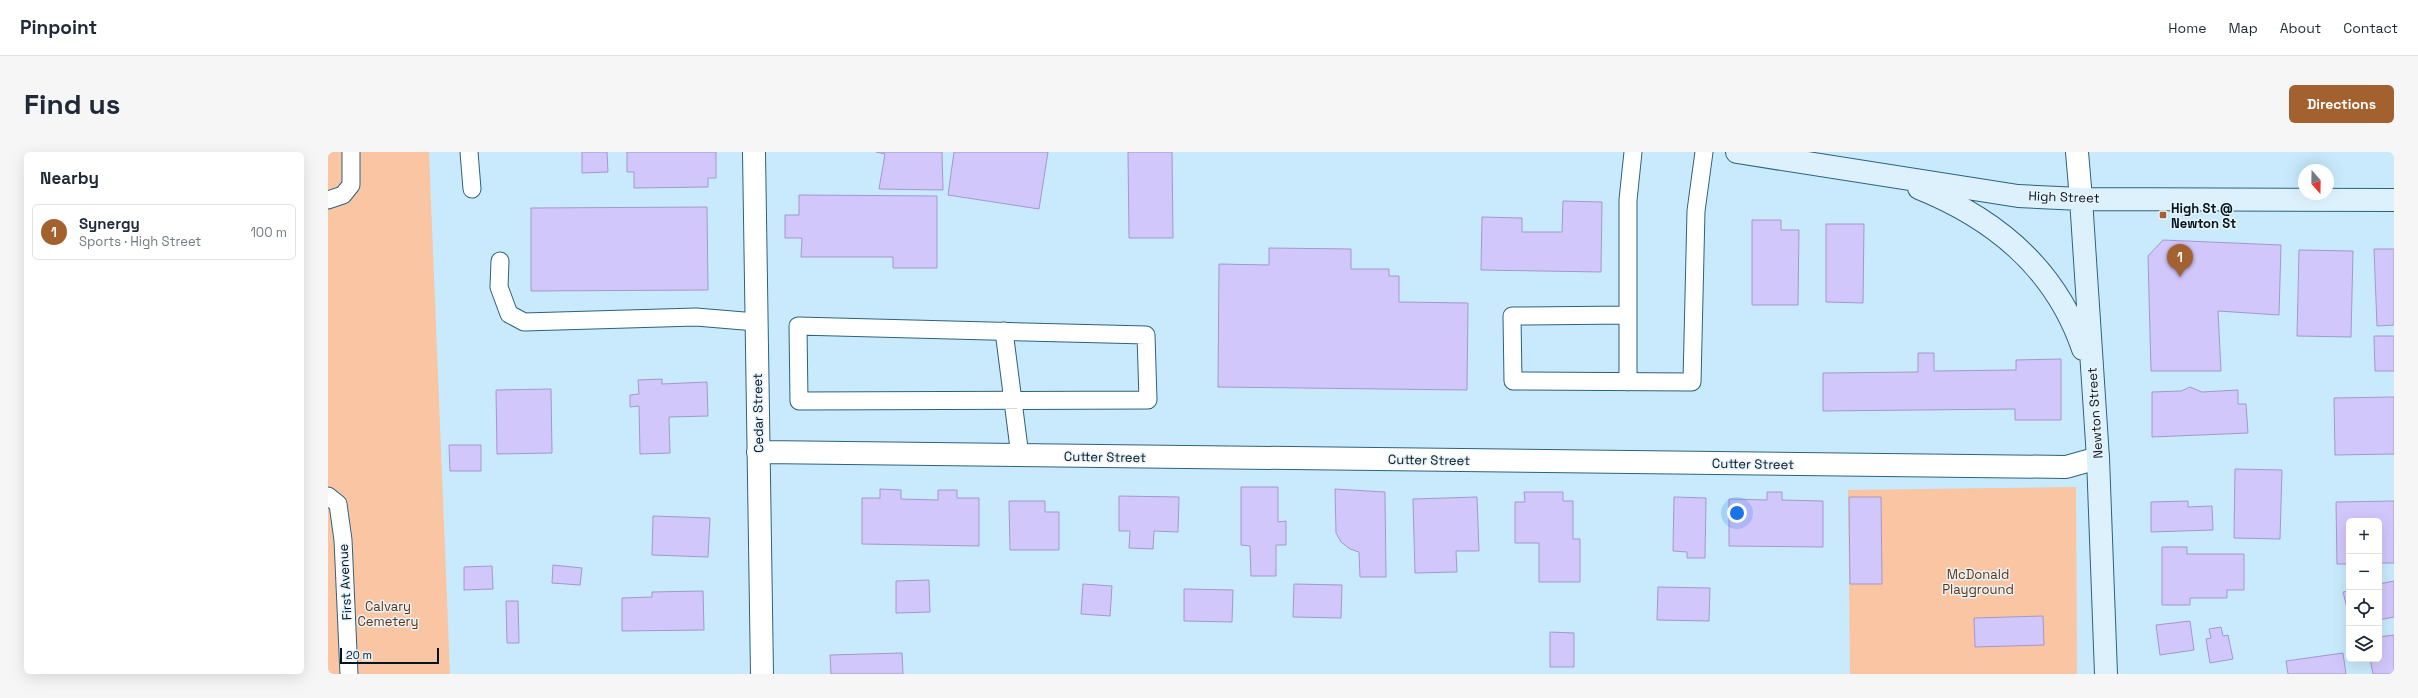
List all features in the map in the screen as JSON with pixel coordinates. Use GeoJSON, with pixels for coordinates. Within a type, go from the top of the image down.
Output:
{"type":"FeatureCollection","features":[{"type":"Feature","properties":{"kind":"main road","name":"High Street"},"geometry":{"type":"LineString","coordinates":[[1738,152],[2018,196],[2081,199],[2394,200]]}},
{"type":"Feature","properties":{"kind":"main road"},"geometry":{"type":"LineString","coordinates":[[1886,175],[1924,190],[1981,219],[2000,233],[2037,266],[2064,304],[2075,324],[2084,350],[2092,386]]}},
{"type":"Feature","properties":{"kind":"main road","name":"Newton Street"},"geometry":{"type":"LineString","coordinates":[[2081,199],[2092,386],[2098,458],[2106,674]]}},
{"type":"Feature","properties":{"kind":"street","name":"Cedar Street"},"geometry":{"type":"LineString","coordinates":[[754,152],[762,674]]}},
{"type":"Feature","properties":{"kind":"street","name":"Newton Street"},"geometry":{"type":"LineString","coordinates":[[2077,152],[2081,199]]}},
{"type":"Feature","properties":{"kind":"street","name":"Cutter Street"},"geometry":{"type":"LineString","coordinates":[[758,452],[2066,467],[2098,458]]}},
{"type":"Feature","properties":{"kind":"lane"},"geometry":{"type":"LineString","coordinates":[[328,200],[343,195],[352,185],[351,152]]}},
{"type":"Feature","properties":{"kind":"lane"},"geometry":{"type":"LineString","coordinates":[[469,152],[472,189]]}},
{"type":"Feature","properties":{"kind":"lane"},"geometry":{"type":"LineString","coordinates":[[1628,382],[1628,200],[1633,152]]}},
{"type":"Feature","properties":{"kind":"lane"},"geometry":{"type":"LineString","coordinates":[[1628,315],[1512,316],[1513,381],[1692,382],[1696,211],[1704,152]]}},
{"type":"Feature","properties":{"kind":"lane"},"geometry":{"type":"LineString","coordinates":[[500,261],[499,287],[509,314],[524,322],[696,317],[756,322]]}},
{"type":"Feature","properties":{"kind":"lane"},"geometry":{"type":"LineString","coordinates":[[798,326],[1004,332],[1146,335],[1148,400],[1013,402],[799,401],[798,326]]}},
{"type":"Feature","properties":{"kind":"lane"},"geometry":{"type":"LineString","coordinates":[[1004,332],[1020,456]]}},
{"type":"Feature","properties":{"kind":"lane","name":"First Avenue"},"geometry":{"type":"LineString","coordinates":[[328,496],[338,504],[343,540],[349,674]]}},
{"type":"Feature","properties":{"kind":"green space","name":"Calvary Cemetery"},"geometry":{"type":"Polygon","coordinates":[[[328,152],[429,152],[450,674],[328,674],[328,152]]]}},
{"type":"Feature","properties":{"kind":"green space","name":"McDonald Playground"},"geometry":{"type":"Polygon","coordinates":[[[2076,487],[2077,674],[1850,674],[1848,490],[2076,487]]]}},
{"type":"Feature","properties":{"kind":"building"},"geometry":{"type":"Polygon","coordinates":[[[582,152],[607,152],[608,172],[582,173],[582,152]]]}},
{"type":"Feature","properties":{"kind":"building"},"geometry":{"type":"Polygon","coordinates":[[[627,152],[716,152],[716,178],[708,178],[708,187],[634,188],[634,172],[627,172],[627,152]]]}},
{"type":"Feature","properties":{"kind":"building"},"geometry":{"type":"Polygon","coordinates":[[[876,152],[942,152],[943,190],[879,189],[885,154],[876,152]]]}},
{"type":"Feature","properties":{"kind":"building"},"geometry":{"type":"Polygon","coordinates":[[[954,152],[1048,152],[1039,209],[948,195],[954,152]]]}},
{"type":"Feature","properties":{"kind":"building"},"geometry":{"type":"Polygon","coordinates":[[[1128,152],[1172,152],[1173,238],[1129,238],[1128,152]]]}},
{"type":"Feature","properties":{"kind":"building"},"geometry":{"type":"Polygon","coordinates":[[[799,195],[937,196],[937,268],[893,268],[893,257],[801,257],[802,238],[785,238],[785,215],[799,215],[799,195]]]}},
{"type":"Feature","properties":{"kind":"building"},"geometry":{"type":"Polygon","coordinates":[[[1563,201],[1602,202],[1601,272],[1481,270],[1482,217],[1522,218],[1522,232],[1562,232],[1563,201]]]}},
{"type":"Feature","properties":{"kind":"building"},"geometry":{"type":"Polygon","coordinates":[[[707,207],[708,290],[531,291],[531,208],[707,207]]]}},
{"type":"Feature","properties":{"kind":"building"},"geometry":{"type":"Polygon","coordinates":[[[1752,220],[1781,220],[1781,230],[1799,230],[1798,305],[1752,305],[1752,220]]]}},
{"type":"Feature","properties":{"kind":"building"},"geometry":{"type":"Polygon","coordinates":[[[1826,224],[1864,224],[1863,303],[1826,302],[1826,224]]]}},
{"type":"Feature","properties":{"kind":"building"},"geometry":{"type":"Polygon","coordinates":[[[2163,240],[2281,245],[2279,315],[2218,311],[2221,371],[2151,371],[2148,256],[2163,240]]]}},
{"type":"Feature","properties":{"kind":"building"},"geometry":{"type":"Polygon","coordinates":[[[1269,248],[1351,249],[1351,269],[1389,269],[1389,276],[1399,276],[1399,302],[1468,303],[1467,390],[1218,387],[1219,264],[1269,265],[1269,248]]]}},
{"type":"Feature","properties":{"kind":"building"},"geometry":{"type":"Polygon","coordinates":[[[2374,249],[2394,249],[2394,325],[2377,326],[2374,249]]]}},
{"type":"Feature","properties":{"kind":"building"},"geometry":{"type":"Polygon","coordinates":[[[2299,250],[2353,251],[2351,337],[2297,336],[2299,250]]]}},
{"type":"Feature","properties":{"kind":"building"},"geometry":{"type":"Polygon","coordinates":[[[2374,336],[2394,336],[2394,371],[2375,371],[2374,336]]]}},
{"type":"Feature","properties":{"kind":"building"},"geometry":{"type":"Polygon","coordinates":[[[1918,353],[1934,353],[1934,371],[2016,370],[2016,360],[2061,359],[2061,420],[2015,420],[2015,409],[1823,411],[1823,373],[1918,372],[1918,353]]]}},
{"type":"Feature","properties":{"kind":"building"},"geometry":{"type":"Polygon","coordinates":[[[662,379],[662,384],[707,382],[708,416],[669,417],[670,453],[640,454],[639,406],[630,407],[630,395],[639,394],[638,380],[662,379]]]}},
{"type":"Feature","properties":{"kind":"building"},"geometry":{"type":"Polygon","coordinates":[[[2190,387],[2202,392],[2238,390],[2238,404],[2246,404],[2248,433],[2152,437],[2152,392],[2181,391],[2190,387]]]}},
{"type":"Feature","properties":{"kind":"building"},"geometry":{"type":"Polygon","coordinates":[[[551,389],[552,453],[497,454],[496,390],[551,389]]]}},
{"type":"Feature","properties":{"kind":"building"},"geometry":{"type":"Polygon","coordinates":[[[2394,397],[2394,454],[2335,455],[2334,398],[2394,397]]]}},
{"type":"Feature","properties":{"kind":"building"},"geometry":{"type":"Polygon","coordinates":[[[449,445],[481,445],[481,471],[450,471],[449,445]]]}},
{"type":"Feature","properties":{"kind":"building"},"geometry":{"type":"Polygon","coordinates":[[[2235,469],[2282,470],[2280,539],[2234,538],[2235,469]]]}},
{"type":"Feature","properties":{"kind":"building"},"geometry":{"type":"Polygon","coordinates":[[[1241,487],[1278,487],[1278,522],[1286,521],[1286,545],[1276,545],[1276,576],[1251,576],[1250,546],[1241,545],[1241,487]]]}},
{"type":"Feature","properties":{"kind":"building"},"geometry":{"type":"Polygon","coordinates":[[[880,489],[901,490],[901,499],[938,500],[938,490],[957,490],[957,498],[979,498],[979,546],[862,544],[862,498],[880,498],[880,489]]]}},
{"type":"Feature","properties":{"kind":"building"},"geometry":{"type":"Polygon","coordinates":[[[1335,489],[1385,492],[1386,577],[1360,577],[1359,552],[1350,549],[1341,542],[1336,533],[1335,489]]]}},
{"type":"Feature","properties":{"kind":"building"},"geometry":{"type":"Polygon","coordinates":[[[1524,492],[1563,492],[1563,501],[1573,501],[1573,539],[1580,539],[1580,582],[1539,582],[1539,543],[1515,543],[1515,502],[1525,502],[1524,492]]]}},
{"type":"Feature","properties":{"kind":"building"},"geometry":{"type":"Polygon","coordinates":[[[1767,492],[1782,492],[1782,500],[1823,501],[1823,547],[1729,546],[1729,499],[1767,500],[1767,492]]]}},
{"type":"Feature","properties":{"kind":"building"},"geometry":{"type":"Polygon","coordinates":[[[1119,496],[1179,497],[1178,532],[1154,531],[1153,549],[1129,548],[1130,531],[1119,531],[1119,496]]]}},
{"type":"Feature","properties":{"kind":"building"},"geometry":{"type":"Polygon","coordinates":[[[1477,497],[1479,551],[1456,551],[1457,572],[1415,573],[1413,499],[1477,497]]]}},
{"type":"Feature","properties":{"kind":"building"},"geometry":{"type":"Polygon","coordinates":[[[1674,497],[1706,498],[1705,558],[1687,558],[1687,552],[1673,551],[1674,497]]]}},
{"type":"Feature","properties":{"kind":"building"},"geometry":{"type":"Polygon","coordinates":[[[1849,497],[1881,497],[1882,584],[1850,584],[1849,497]]]}},
{"type":"Feature","properties":{"kind":"building"},"geometry":{"type":"Polygon","coordinates":[[[1009,501],[1045,501],[1045,512],[1059,512],[1059,550],[1010,550],[1009,501]]]}},
{"type":"Feature","properties":{"kind":"building"},"geometry":{"type":"Polygon","coordinates":[[[2188,501],[2188,507],[2212,506],[2213,530],[2151,532],[2151,502],[2188,501]]]}},
{"type":"Feature","properties":{"kind":"building"},"geometry":{"type":"Polygon","coordinates":[[[2394,501],[2394,563],[2382,563],[2382,518],[2346,518],[2346,564],[2337,564],[2336,502],[2394,501]]]}},
{"type":"Feature","properties":{"kind":"building"},"geometry":{"type":"Polygon","coordinates":[[[653,516],[710,518],[708,557],[652,555],[653,516]]]}},
{"type":"Feature","properties":{"kind":"building"},"geometry":{"type":"Polygon","coordinates":[[[2162,547],[2187,547],[2187,554],[2244,554],[2244,590],[2227,590],[2227,598],[2190,598],[2190,605],[2162,605],[2162,547]]]}},
{"type":"Feature","properties":{"kind":"building"},"geometry":{"type":"Polygon","coordinates":[[[553,565],[582,568],[580,585],[552,583],[553,565]]]}},
{"type":"Feature","properties":{"kind":"building"},"geometry":{"type":"Polygon","coordinates":[[[492,566],[493,589],[464,590],[464,567],[492,566]]]}},
{"type":"Feature","properties":{"kind":"building"},"geometry":{"type":"Polygon","coordinates":[[[929,580],[930,612],[896,613],[896,581],[929,580]]]}},
{"type":"Feature","properties":{"kind":"building"},"geometry":{"type":"Polygon","coordinates":[[[2394,581],[2394,617],[2382,619],[2382,590],[2382,583],[2394,581]]]}},
{"type":"Feature","properties":{"kind":"building"},"geometry":{"type":"Polygon","coordinates":[[[1083,584],[1112,586],[1110,616],[1081,614],[1083,584]]]}},
{"type":"Feature","properties":{"kind":"building"},"geometry":{"type":"Polygon","coordinates":[[[1294,584],[1342,585],[1341,618],[1293,617],[1294,584]]]}},
{"type":"Feature","properties":{"kind":"building"},"geometry":{"type":"Polygon","coordinates":[[[1658,587],[1710,588],[1709,621],[1657,620],[1658,587]]]}},
{"type":"Feature","properties":{"kind":"building"},"geometry":{"type":"Polygon","coordinates":[[[1184,589],[1233,590],[1232,622],[1184,621],[1184,589]]]}},
{"type":"Feature","properties":{"kind":"building"},"geometry":{"type":"Polygon","coordinates":[[[703,591],[704,630],[622,631],[622,598],[652,597],[652,592],[703,591]]]}},
{"type":"Feature","properties":{"kind":"building"},"geometry":{"type":"Polygon","coordinates":[[[2343,592],[2346,592],[2346,604],[2343,592]]]}},
{"type":"Feature","properties":{"kind":"building"},"geometry":{"type":"Polygon","coordinates":[[[506,601],[518,601],[519,643],[507,643],[506,601]]]}},
{"type":"Feature","properties":{"kind":"building"},"geometry":{"type":"Polygon","coordinates":[[[2043,616],[2044,645],[1975,647],[1974,618],[2043,616]]]}},
{"type":"Feature","properties":{"kind":"building"},"geometry":{"type":"Polygon","coordinates":[[[2190,621],[2194,650],[2160,655],[2156,625],[2190,621]]]}},
{"type":"Feature","properties":{"kind":"building"},"geometry":{"type":"Polygon","coordinates":[[[2221,627],[2223,636],[2228,635],[2233,659],[2210,663],[2206,639],[2211,638],[2209,629],[2221,627]]]}},
{"type":"Feature","properties":{"kind":"building"},"geometry":{"type":"Polygon","coordinates":[[[1550,632],[1574,633],[1574,667],[1550,667],[1550,632]]]}},
{"type":"Feature","properties":{"kind":"building"},"geometry":{"type":"Polygon","coordinates":[[[2394,635],[2394,674],[2373,674],[2371,662],[2382,662],[2382,637],[2394,635]]]}},
{"type":"Feature","properties":{"kind":"building"},"geometry":{"type":"Polygon","coordinates":[[[902,653],[903,674],[831,674],[830,655],[902,653]]]}},
{"type":"Feature","properties":{"kind":"building"},"geometry":{"type":"Polygon","coordinates":[[[2343,653],[2346,674],[2288,674],[2286,661],[2343,653]]]}},
{"type":"Feature","properties":{"kind":"place","name":"High St @ Newton St"},"geometry":{"type":"Point","coordinates":[2163,215]}},
{"type":"Feature","properties":{"kind":"place","name":"Synergy"},"geometry":{"type":"Point","coordinates":[2180,277]}}]}
